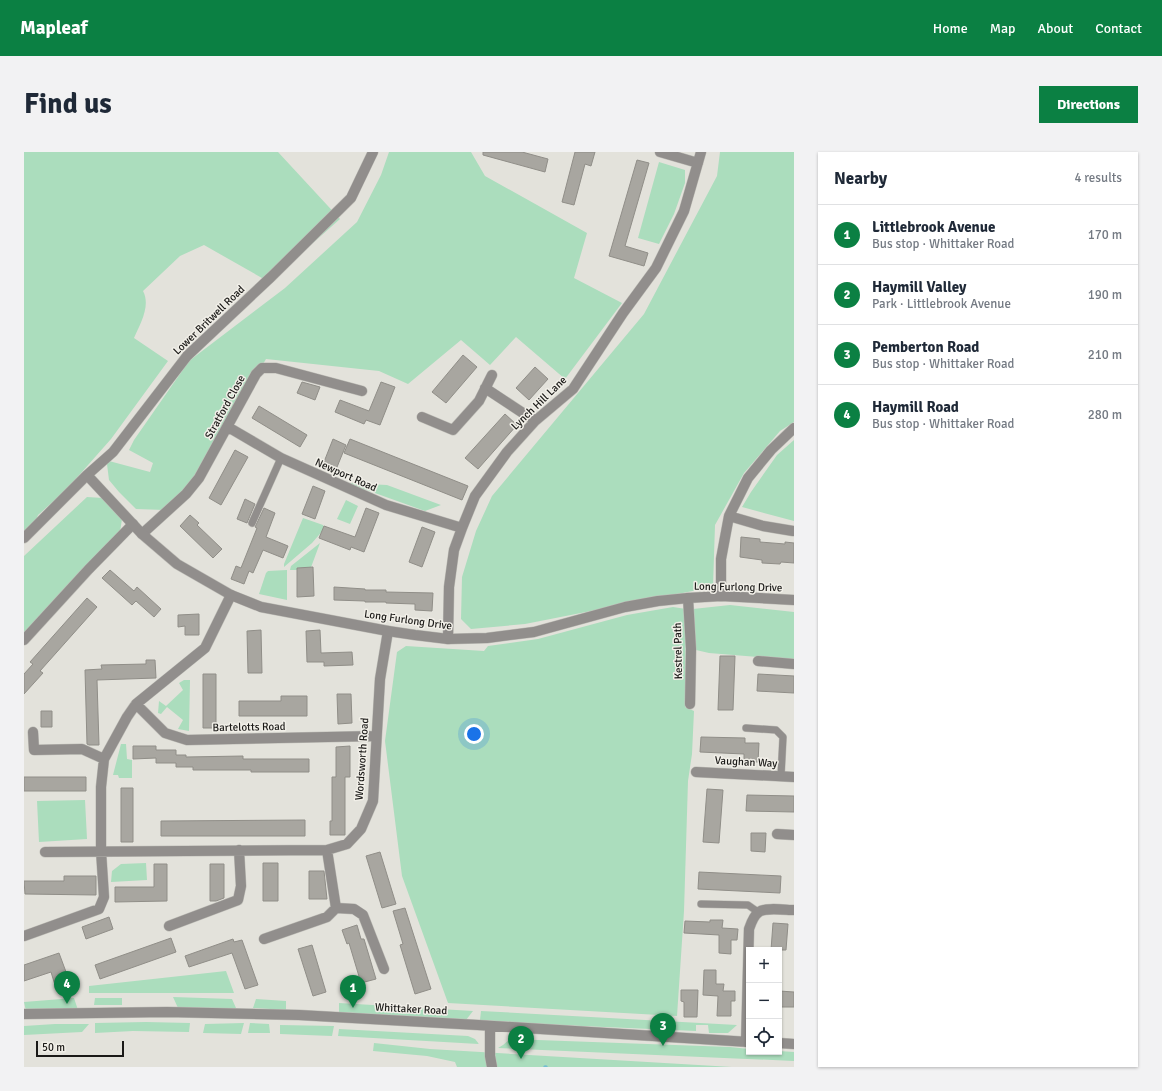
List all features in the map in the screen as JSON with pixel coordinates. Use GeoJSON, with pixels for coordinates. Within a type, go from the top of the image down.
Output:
{"type":"FeatureCollection","features":[{"type":"Feature","properties":{"kind":"street","name":"Lower Britwell Road"},"geometry":{"type":"LineString","coordinates":[[24,538],[113,452],[187,356],[271,277],[351,198],[373,152]]}},
{"type":"Feature","properties":{"kind":"street"},"geometry":{"type":"LineString","coordinates":[[660,152],[698,163]]}},
{"type":"Feature","properties":{"kind":"street","name":"Lynch Hill Lane"},"geometry":{"type":"LineString","coordinates":[[448,639],[449,587],[454,550],[475,496],[507,452],[535,421],[573,389],[623,313],[656,268],[684,211],[701,152]]}},
{"type":"Feature","properties":{"kind":"street","name":"Stratford Close"},"geometry":{"type":"LineString","coordinates":[[142,534],[186,494],[199,478],[256,374],[262,368],[276,368],[362,391]]}},
{"type":"Feature","properties":{"kind":"street"},"geometry":{"type":"LineString","coordinates":[[422,418],[453,430],[479,400],[492,375]]}},
{"type":"Feature","properties":{"kind":"street"},"geometry":{"type":"LineString","coordinates":[[485,388],[535,421]]}},
{"type":"Feature","properties":{"kind":"street","name":"Newport Road"},"geometry":{"type":"LineString","coordinates":[[228,427],[281,458],[386,506],[462,528]]}},
{"type":"Feature","properties":{"kind":"street"},"geometry":{"type":"LineString","coordinates":[[721,596],[721,559],[729,516],[748,478],[771,450],[794,428]]}},
{"type":"Feature","properties":{"kind":"street","name":"Long Furlong Drive"},"geometry":{"type":"LineString","coordinates":[[87,476],[142,534],[177,564],[231,595],[262,606],[388,631],[448,639],[487,638],[534,632],[625,607],[658,601],[721,596],[794,600]]}},
{"type":"Feature","properties":{"kind":"street"},"geometry":{"type":"LineString","coordinates":[[729,516],[763,526],[793,531]]}},
{"type":"Feature","properties":{"kind":"street"},"geometry":{"type":"LineString","coordinates":[[24,640],[88,570],[133,524]]}},
{"type":"Feature","properties":{"kind":"street"},"geometry":{"type":"LineString","coordinates":[[24,936],[98,909],[104,897],[101,851],[101,787],[104,759],[127,716],[136,704],[205,648],[231,595]]}},
{"type":"Feature","properties":{"kind":"street","name":"Kestrel Path"},"geometry":{"type":"LineString","coordinates":[[688,598],[690,704]]}},
{"type":"Feature","properties":{"kind":"street","name":"Wordsworth Road"},"geometry":{"type":"LineString","coordinates":[[45,852],[327,850],[347,844],[361,830],[373,801],[380,679],[388,631]]}},
{"type":"Feature","properties":{"kind":"street"},"geometry":{"type":"LineString","coordinates":[[758,661],[794,664]]}},
{"type":"Feature","properties":{"kind":"street","name":"Bartelotts Road"},"geometry":{"type":"LineString","coordinates":[[136,704],[165,733],[187,740],[376,736]]}},
{"type":"Feature","properties":{"kind":"street"},"geometry":{"type":"LineString","coordinates":[[33,732],[34,750],[82,749],[104,759]]}},
{"type":"Feature","properties":{"kind":"street","name":"Vaughan Way"},"geometry":{"type":"LineString","coordinates":[[696,772],[794,777]]}},
{"type":"Feature","properties":{"kind":"street"},"geometry":{"type":"LineString","coordinates":[[777,834],[794,835]]}},
{"type":"Feature","properties":{"kind":"street"},"geometry":{"type":"LineString","coordinates":[[169,926],[238,900],[241,886],[239,850]]}},
{"type":"Feature","properties":{"kind":"street"},"geometry":{"type":"LineString","coordinates":[[327,850],[336,908]]}},
{"type":"Feature","properties":{"kind":"street"},"geometry":{"type":"LineString","coordinates":[[264,939],[327,917],[336,908],[354,908],[364,915],[384,969]]}},
{"type":"Feature","properties":{"kind":"street"},"geometry":{"type":"LineString","coordinates":[[747,1019],[749,929],[752,921],[758,912],[763,910],[794,910]]}},
{"type":"Feature","properties":{"kind":"street","name":"Whittaker Road"},"geometry":{"type":"LineString","coordinates":[[24,1014],[167,1012],[299,1015],[746,1042]]}},
{"type":"Feature","properties":{"kind":"street"},"geometry":{"type":"LineString","coordinates":[[490,1026],[490,1056],[492,1067]]}},
{"type":"Feature","properties":{"kind":"street"},"geometry":{"type":"LineString","coordinates":[[782,1043],[794,1044]]}},
{"type":"Feature","properties":{"kind":"lane"},"geometry":{"type":"LineString","coordinates":[[252,523],[281,458]]}},
{"type":"Feature","properties":{"kind":"lane"},"geometry":{"type":"LineString","coordinates":[[746,728],[776,730],[783,737],[781,776]]}},
{"type":"Feature","properties":{"kind":"lane"},"geometry":{"type":"LineString","coordinates":[[701,904],[748,905],[758,912]]}},
{"type":"Feature","properties":{"kind":"green space"},"geometry":{"type":"Polygon","coordinates":[[[24,152],[278,152],[340,219],[269,282],[204,245],[180,256],[143,291],[146,303],[144,315],[134,338],[168,361],[111,439],[66,490],[38,515],[34,526],[24,535],[24,152]]]}},
{"type":"Feature","properties":{"kind":"green space"},"geometry":{"type":"Polygon","coordinates":[[[389,152],[471,152],[485,176],[587,233],[574,278],[622,303],[565,379],[516,337],[490,365],[461,340],[408,384],[379,371],[266,359],[195,479],[165,510],[136,509],[109,480],[107,464],[109,461],[150,472],[153,463],[129,450],[134,440],[189,361],[285,288],[357,222],[381,175],[389,152]]]}},
{"type":"Feature","properties":{"kind":"green space"},"geometry":{"type":"Polygon","coordinates":[[[720,152],[794,152],[794,422],[780,431],[744,473],[715,525],[713,587],[525,624],[471,629],[461,619],[462,577],[476,531],[492,496],[644,314],[717,176],[720,152]]]}},
{"type":"Feature","properties":{"kind":"green space"},"geometry":{"type":"Polygon","coordinates":[[[659,162],[685,170],[685,183],[674,214],[659,244],[638,238],[659,162]]]}},
{"type":"Feature","properties":{"kind":"green space"},"geometry":{"type":"Polygon","coordinates":[[[794,440],[794,521],[742,507],[777,455],[794,440]]]}},
{"type":"Feature","properties":{"kind":"green space"},"geometry":{"type":"Polygon","coordinates":[[[347,483],[387,485],[441,505],[425,511],[347,483]]]}},
{"type":"Feature","properties":{"kind":"green space"},"geometry":{"type":"Polygon","coordinates":[[[87,497],[103,498],[122,519],[120,532],[24,636],[24,556],[87,497]]]}},
{"type":"Feature","properties":{"kind":"green space"},"geometry":{"type":"Polygon","coordinates":[[[346,500],[358,506],[350,524],[337,519],[346,500]]]}},
{"type":"Feature","properties":{"kind":"green space"},"geometry":{"type":"Polygon","coordinates":[[[303,518],[323,525],[325,528],[312,543],[284,567],[284,564],[303,518]]]}},
{"type":"Feature","properties":{"kind":"green space"},"geometry":{"type":"Polygon","coordinates":[[[320,543],[310,570],[290,570],[291,566],[320,543]]]}},
{"type":"Feature","properties":{"kind":"green space"},"geometry":{"type":"Polygon","coordinates":[[[287,570],[287,600],[259,594],[268,571],[287,570]]]}},
{"type":"Feature","properties":{"kind":"green space"},"geometry":{"type":"Polygon","coordinates":[[[730,605],[794,612],[794,660],[709,653],[696,650],[693,609],[730,605]]]}},
{"type":"Feature","properties":{"kind":"green space"},"geometry":{"type":"Polygon","coordinates":[[[673,607],[686,609],[685,707],[694,711],[692,754],[688,781],[684,911],[677,1016],[448,1003],[402,876],[385,741],[397,652],[406,646],[484,651],[488,646],[538,639],[627,615],[673,607]]]}},
{"type":"Feature","properties":{"kind":"green space"},"geometry":{"type":"Polygon","coordinates":[[[184,680],[190,680],[189,731],[178,729],[183,720],[167,707],[161,714],[158,713],[159,701],[166,706],[183,690],[179,683],[184,680]]]}},
{"type":"Feature","properties":{"kind":"green space"},"geometry":{"type":"Polygon","coordinates":[[[121,744],[126,744],[127,759],[132,760],[132,778],[119,778],[118,775],[113,775],[121,744]]]}},
{"type":"Feature","properties":{"kind":"green space"},"geometry":{"type":"Polygon","coordinates":[[[85,800],[87,839],[39,842],[37,801],[85,800]]]}},
{"type":"Feature","properties":{"kind":"green space"},"geometry":{"type":"Polygon","coordinates":[[[146,863],[147,880],[111,882],[112,871],[121,864],[146,863]]]}},
{"type":"Feature","properties":{"kind":"green space"},"geometry":{"type":"Polygon","coordinates":[[[226,971],[234,993],[89,993],[89,986],[226,971]]]}},
{"type":"Feature","properties":{"kind":"green space"},"geometry":{"type":"Polygon","coordinates":[[[173,997],[232,999],[236,1008],[178,1008],[173,997]]]}},
{"type":"Feature","properties":{"kind":"green space"},"geometry":{"type":"Polygon","coordinates":[[[74,998],[78,1010],[26,1011],[24,1002],[74,998]]]}},
{"type":"Feature","properties":{"kind":"green space"},"geometry":{"type":"Polygon","coordinates":[[[95,998],[122,998],[122,1005],[94,1005],[95,998]]]}},
{"type":"Feature","properties":{"kind":"green space"},"geometry":{"type":"Polygon","coordinates":[[[256,999],[286,1001],[286,1010],[253,1008],[256,999]]]}},
{"type":"Feature","properties":{"kind":"green space"},"geometry":{"type":"Polygon","coordinates":[[[339,1003],[473,1011],[466,1020],[339,1012],[339,1003]]]}},
{"type":"Feature","properties":{"kind":"green space"},"geometry":{"type":"Polygon","coordinates":[[[481,1011],[737,1025],[728,1033],[709,1033],[708,1025],[696,1025],[696,1031],[559,1025],[480,1020],[481,1011]]]}},
{"type":"Feature","properties":{"kind":"green space"},"geometry":{"type":"Polygon","coordinates":[[[95,1023],[190,1023],[189,1032],[133,1031],[95,1033],[95,1023]]]}},
{"type":"Feature","properties":{"kind":"green space"},"geometry":{"type":"Polygon","coordinates":[[[244,1023],[241,1034],[203,1033],[205,1024],[244,1023]]]}},
{"type":"Feature","properties":{"kind":"green space"},"geometry":{"type":"Polygon","coordinates":[[[250,1023],[269,1024],[270,1033],[248,1033],[250,1023]]]}},
{"type":"Feature","properties":{"kind":"green space"},"geometry":{"type":"Polygon","coordinates":[[[89,1024],[82,1032],[24,1035],[24,1026],[89,1024]]]}},
{"type":"Feature","properties":{"kind":"green space"},"geometry":{"type":"Polygon","coordinates":[[[280,1025],[334,1026],[332,1036],[280,1034],[280,1025]]]}},
{"type":"Feature","properties":{"kind":"green space"},"geometry":{"type":"Polygon","coordinates":[[[339,1029],[468,1036],[475,1039],[479,1044],[338,1036],[339,1029]]]}},
{"type":"Feature","properties":{"kind":"green space"},"geometry":{"type":"Polygon","coordinates":[[[510,1039],[730,1047],[746,1049],[746,1055],[782,1055],[782,1051],[794,1052],[794,1061],[498,1048],[510,1039]]]}},
{"type":"Feature","properties":{"kind":"green space"},"geometry":{"type":"Polygon","coordinates":[[[374,1043],[430,1049],[732,1067],[457,1067],[455,1062],[427,1056],[373,1051],[374,1043]]]}},
{"type":"Feature","properties":{"kind":"building"},"geometry":{"type":"Polygon","coordinates":[[[483,152],[522,152],[548,159],[545,172],[483,155],[483,152]]]}},
{"type":"Feature","properties":{"kind":"building"},"geometry":{"type":"Polygon","coordinates":[[[575,152],[595,152],[591,166],[585,164],[574,205],[562,202],[575,152]]]}},
{"type":"Feature","properties":{"kind":"building"},"geometry":{"type":"Polygon","coordinates":[[[637,160],[649,163],[625,246],[648,253],[644,266],[609,256],[637,160]]]}},
{"type":"Feature","properties":{"kind":"building"},"geometry":{"type":"Polygon","coordinates":[[[463,355],[477,367],[446,403],[432,392],[463,355]]]}},
{"type":"Feature","properties":{"kind":"building"},"geometry":{"type":"Polygon","coordinates":[[[535,367],[548,379],[529,400],[516,388],[535,367]]]}},
{"type":"Feature","properties":{"kind":"building"},"geometry":{"type":"Polygon","coordinates":[[[302,382],[320,387],[315,400],[297,393],[302,382]]]}},
{"type":"Feature","properties":{"kind":"building"},"geometry":{"type":"Polygon","coordinates":[[[381,382],[395,387],[380,425],[366,420],[364,424],[335,412],[340,400],[369,411],[381,382]]]}},
{"type":"Feature","properties":{"kind":"building"},"geometry":{"type":"Polygon","coordinates":[[[259,406],[307,435],[300,447],[252,418],[259,406]]]}},
{"type":"Feature","properties":{"kind":"building"},"geometry":{"type":"Polygon","coordinates":[[[505,414],[517,425],[478,469],[465,458],[505,414]]]}},
{"type":"Feature","properties":{"kind":"building"},"geometry":{"type":"Polygon","coordinates":[[[333,439],[346,445],[335,472],[322,467],[333,439]]]}},
{"type":"Feature","properties":{"kind":"building"},"geometry":{"type":"Polygon","coordinates":[[[350,439],[468,486],[462,500],[344,453],[350,439]]]}},
{"type":"Feature","properties":{"kind":"building"},"geometry":{"type":"Polygon","coordinates":[[[235,450],[248,457],[221,505],[209,498],[235,450]]]}},
{"type":"Feature","properties":{"kind":"building"},"geometry":{"type":"Polygon","coordinates":[[[313,486],[325,491],[315,519],[302,514],[313,486]]]}},
{"type":"Feature","properties":{"kind":"building"},"geometry":{"type":"Polygon","coordinates":[[[245,499],[255,504],[247,523],[237,519],[245,499]]]}},
{"type":"Feature","properties":{"kind":"building"},"geometry":{"type":"Polygon","coordinates":[[[264,508],[275,513],[266,537],[288,546],[283,558],[263,550],[253,573],[249,571],[244,584],[231,579],[236,566],[241,568],[257,528],[255,527],[264,508]]]}},
{"type":"Feature","properties":{"kind":"building"},"geometry":{"type":"Polygon","coordinates":[[[366,508],[379,513],[364,552],[351,547],[350,550],[319,538],[324,526],[355,537],[366,508]]]}},
{"type":"Feature","properties":{"kind":"building"},"geometry":{"type":"Polygon","coordinates":[[[190,515],[199,523],[197,525],[222,549],[213,558],[180,526],[190,515]]]}},
{"type":"Feature","properties":{"kind":"building"},"geometry":{"type":"Polygon","coordinates":[[[422,527],[435,532],[422,567],[409,562],[422,527]]]}},
{"type":"Feature","properties":{"kind":"building"},"geometry":{"type":"Polygon","coordinates":[[[741,537],[760,539],[760,542],[785,544],[785,542],[794,543],[794,563],[762,563],[762,560],[740,557],[741,537]]]}},
{"type":"Feature","properties":{"kind":"building"},"geometry":{"type":"Polygon","coordinates":[[[313,567],[314,596],[297,597],[297,568],[313,567]]]}},
{"type":"Feature","properties":{"kind":"building"},"geometry":{"type":"Polygon","coordinates":[[[110,570],[134,591],[137,587],[161,609],[154,617],[136,601],[132,605],[102,578],[110,570]]]}},
{"type":"Feature","properties":{"kind":"building"},"geometry":{"type":"Polygon","coordinates":[[[334,587],[365,590],[386,590],[386,592],[433,593],[432,611],[415,610],[415,604],[334,600],[334,587]]]}},
{"type":"Feature","properties":{"kind":"building"},"geometry":{"type":"Polygon","coordinates":[[[87,598],[97,607],[40,671],[43,673],[24,694],[24,674],[33,664],[30,662],[87,598]]]}},
{"type":"Feature","properties":{"kind":"building"},"geometry":{"type":"Polygon","coordinates":[[[199,614],[199,635],[185,635],[185,626],[178,627],[178,615],[199,614]]]}},
{"type":"Feature","properties":{"kind":"building"},"geometry":{"type":"Polygon","coordinates":[[[261,630],[262,673],[248,673],[247,631],[261,630]]]}},
{"type":"Feature","properties":{"kind":"building"},"geometry":{"type":"Polygon","coordinates":[[[320,630],[321,653],[352,652],[353,665],[324,666],[324,662],[307,662],[306,631],[320,630]]]}},
{"type":"Feature","properties":{"kind":"building"},"geometry":{"type":"Polygon","coordinates":[[[720,656],[735,656],[733,710],[718,710],[720,656]]]}},
{"type":"Feature","properties":{"kind":"building"},"geometry":{"type":"Polygon","coordinates":[[[146,660],[155,660],[156,678],[97,680],[99,745],[87,744],[85,670],[102,669],[101,665],[146,664],[146,660]]]}},
{"type":"Feature","properties":{"kind":"building"},"geometry":{"type":"Polygon","coordinates":[[[203,674],[216,674],[216,728],[203,728],[203,674]]]}},
{"type":"Feature","properties":{"kind":"building"},"geometry":{"type":"Polygon","coordinates":[[[758,674],[794,676],[794,693],[757,691],[758,674]]]}},
{"type":"Feature","properties":{"kind":"building"},"geometry":{"type":"Polygon","coordinates":[[[337,694],[351,694],[352,723],[338,724],[337,694]]]}},
{"type":"Feature","properties":{"kind":"building"},"geometry":{"type":"Polygon","coordinates":[[[281,696],[307,696],[307,716],[239,716],[239,701],[281,701],[281,696]]]}},
{"type":"Feature","properties":{"kind":"building"},"geometry":{"type":"Polygon","coordinates":[[[41,711],[52,711],[52,727],[41,727],[41,711]]]}},
{"type":"Feature","properties":{"kind":"building"},"geometry":{"type":"Polygon","coordinates":[[[701,737],[745,738],[745,743],[759,743],[758,762],[744,762],[744,754],[700,752],[701,737]]]}},
{"type":"Feature","properties":{"kind":"building"},"geometry":{"type":"Polygon","coordinates":[[[133,746],[156,746],[156,750],[176,750],[176,755],[186,755],[186,757],[243,756],[243,759],[309,759],[309,772],[193,770],[193,767],[176,767],[176,763],[156,763],[156,758],[133,759],[133,746]]]}},
{"type":"Feature","properties":{"kind":"building"},"geometry":{"type":"Polygon","coordinates":[[[350,746],[350,777],[345,777],[345,835],[330,835],[330,821],[332,821],[332,777],[336,777],[336,747],[350,746]]]}},
{"type":"Feature","properties":{"kind":"building"},"geometry":{"type":"Polygon","coordinates":[[[24,777],[86,777],[86,791],[24,791],[24,777]]]}},
{"type":"Feature","properties":{"kind":"building"},"geometry":{"type":"Polygon","coordinates":[[[121,788],[133,788],[133,842],[121,842],[121,788]]]}},
{"type":"Feature","properties":{"kind":"building"},"geometry":{"type":"Polygon","coordinates":[[[707,789],[723,790],[719,843],[703,842],[707,789]]]}},
{"type":"Feature","properties":{"kind":"building"},"geometry":{"type":"Polygon","coordinates":[[[747,795],[794,796],[794,812],[746,811],[747,795]]]}},
{"type":"Feature","properties":{"kind":"building"},"geometry":{"type":"Polygon","coordinates":[[[305,820],[305,836],[161,836],[161,821],[305,820]]]}},
{"type":"Feature","properties":{"kind":"building"},"geometry":{"type":"Polygon","coordinates":[[[751,833],[766,833],[765,852],[751,851],[751,833]]]}},
{"type":"Feature","properties":{"kind":"building"},"geometry":{"type":"Polygon","coordinates":[[[380,852],[396,904],[382,908],[366,856],[380,852]]]}},
{"type":"Feature","properties":{"kind":"building"},"geometry":{"type":"Polygon","coordinates":[[[263,863],[278,863],[278,901],[263,901],[263,863]]]}},
{"type":"Feature","properties":{"kind":"building"},"geometry":{"type":"Polygon","coordinates":[[[154,864],[167,864],[167,901],[115,902],[115,887],[154,887],[154,864]]]}},
{"type":"Feature","properties":{"kind":"building"},"geometry":{"type":"Polygon","coordinates":[[[210,864],[224,864],[224,898],[216,901],[210,901],[210,864]]]}},
{"type":"Feature","properties":{"kind":"building"},"geometry":{"type":"Polygon","coordinates":[[[309,871],[324,871],[327,899],[309,899],[309,871]]]}},
{"type":"Feature","properties":{"kind":"building"},"geometry":{"type":"Polygon","coordinates":[[[699,872],[781,876],[780,893],[698,889],[699,872]]]}},
{"type":"Feature","properties":{"kind":"building"},"geometry":{"type":"Polygon","coordinates":[[[64,876],[96,876],[96,895],[25,894],[24,881],[64,881],[64,876]]]}},
{"type":"Feature","properties":{"kind":"building"},"geometry":{"type":"Polygon","coordinates":[[[405,908],[431,989],[415,994],[400,945],[403,944],[393,911],[405,908]]]}},
{"type":"Feature","properties":{"kind":"building"},"geometry":{"type":"Polygon","coordinates":[[[109,917],[113,929],[86,939],[82,927],[109,917]]]}},
{"type":"Feature","properties":{"kind":"building"},"geometry":{"type":"Polygon","coordinates":[[[710,920],[723,920],[722,928],[738,929],[737,940],[731,940],[731,954],[719,953],[719,935],[684,933],[685,921],[710,922],[710,920]]]}},
{"type":"Feature","properties":{"kind":"building"},"geometry":{"type":"Polygon","coordinates":[[[773,923],[788,924],[786,950],[782,950],[782,947],[771,947],[773,923]]]}},
{"type":"Feature","properties":{"kind":"building"},"geometry":{"type":"Polygon","coordinates":[[[357,925],[361,939],[364,939],[376,979],[361,983],[349,943],[347,944],[342,930],[357,925]]]}},
{"type":"Feature","properties":{"kind":"building"},"geometry":{"type":"Polygon","coordinates":[[[171,938],[176,952],[100,979],[95,965],[171,938]]]}},
{"type":"Feature","properties":{"kind":"building"},"geometry":{"type":"Polygon","coordinates":[[[233,939],[234,942],[242,940],[258,985],[245,989],[232,953],[189,967],[185,956],[233,939]]]}},
{"type":"Feature","properties":{"kind":"building"},"geometry":{"type":"Polygon","coordinates":[[[312,945],[326,992],[313,996],[298,949],[312,945]]]}},
{"type":"Feature","properties":{"kind":"building"},"geometry":{"type":"Polygon","coordinates":[[[59,953],[69,980],[55,985],[51,972],[24,981],[24,965],[59,953]]]}},
{"type":"Feature","properties":{"kind":"building"},"geometry":{"type":"Polygon","coordinates":[[[704,970],[716,970],[716,984],[724,984],[723,991],[735,991],[735,1001],[731,1001],[731,1016],[717,1016],[718,996],[703,995],[704,970]]]}},
{"type":"Feature","properties":{"kind":"building"},"geometry":{"type":"Polygon","coordinates":[[[681,990],[698,990],[697,1017],[684,1017],[684,1002],[681,1001],[681,990]]]}},
{"type":"Feature","properties":{"kind":"building"},"geometry":{"type":"Polygon","coordinates":[[[782,991],[794,992],[794,1007],[782,1007],[782,991]]]}},
{"type":"Feature","properties":{"kind":"place","name":"Haymill Road"},"geometry":{"type":"Point","coordinates":[67,1004]}},
{"type":"Feature","properties":{"kind":"place","name":"Littlebrook Avenue"},"geometry":{"type":"Point","coordinates":[353,1008]}},
{"type":"Feature","properties":{"kind":"place","name":"Pemberton Road"},"geometry":{"type":"Point","coordinates":[663,1046]}},
{"type":"Feature","properties":{"kind":"place","name":"Haymill Valley"},"geometry":{"type":"Point","coordinates":[521,1059]}}]}
